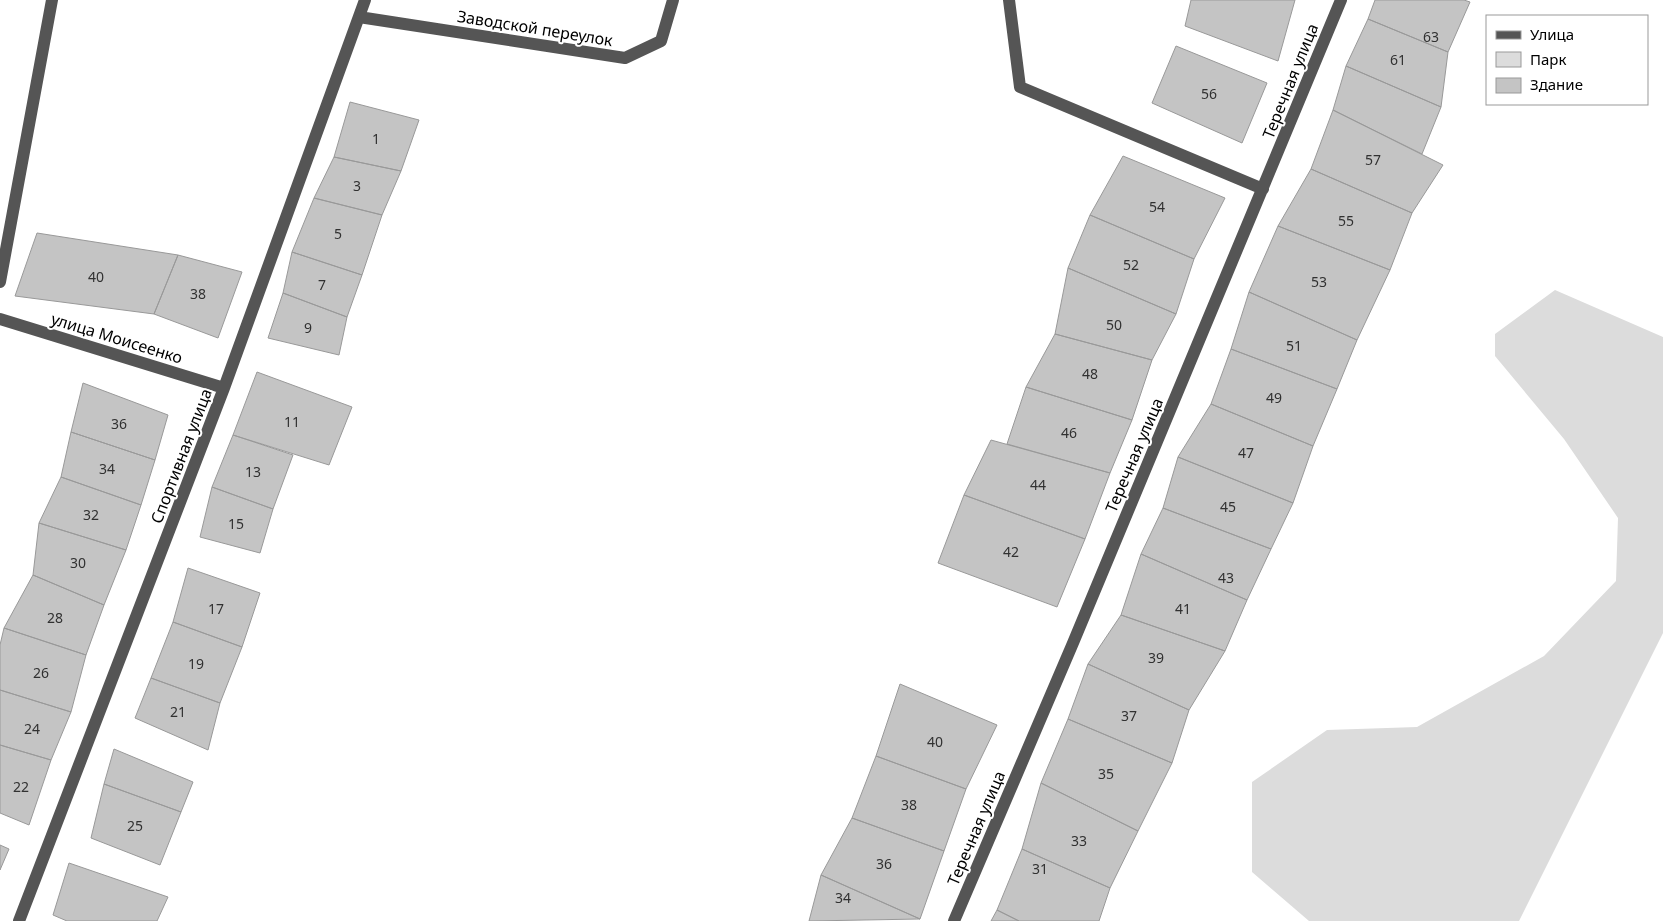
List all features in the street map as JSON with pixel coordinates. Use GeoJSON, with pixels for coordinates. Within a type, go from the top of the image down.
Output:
{"type":"FeatureCollection","features":[{"type":"Feature","properties":{"kind":"street"},"geometry":{"type":"LineString","coordinates":[[0,282],[52,0]]}},
{"type":"Feature","properties":{"kind":"street","name":"Спортивная улица"},"geometry":{"type":"LineString","coordinates":[[19,921],[224,388],[365,0]]}},
{"type":"Feature","properties":{"kind":"street","name":"Заводской переулок"},"geometry":{"type":"LineString","coordinates":[[359,17],[625,58],[661,41],[673,0]]}},
{"type":"Feature","properties":{"kind":"street"},"geometry":{"type":"LineString","coordinates":[[1009,0],[1020,87],[1263,189]]}},
{"type":"Feature","properties":{"kind":"street","name":"Теречная улица"},"geometry":{"type":"LineString","coordinates":[[954,921],[1341,0]]}},
{"type":"Feature","properties":{"kind":"street","name":"улица Моисеенко"},"geometry":{"type":"LineString","coordinates":[[0,319],[224,388]]}},
{"type":"Feature","properties":{"kind":"green space"},"geometry":{"type":"Polygon","coordinates":[[[1555,290],[1663,337],[1663,633],[1519,921],[1309,921],[1252,872],[1252,782],[1327,730],[1417,727],[1544,656],[1616,581],[1618,518],[1564,439],[1495,356],[1495,334],[1555,290]]]}},
{"type":"Feature","properties":{"kind":"building"},"geometry":{"type":"Polygon","coordinates":[[[1191,0],[1295,0],[1278,61],[1185,26],[1191,0]]]}},
{"type":"Feature","properties":{"kind":"building"},"geometry":{"type":"Polygon","coordinates":[[[1375,0],[1464,0],[1470,2],[1448,52],[1368,19],[1375,0]]]}},
{"type":"Feature","properties":{"kind":"building"},"geometry":{"type":"Polygon","coordinates":[[[1368,19],[1448,52],[1441,107],[1346,66],[1368,19]]]}},
{"type":"Feature","properties":{"kind":"building"},"geometry":{"type":"Polygon","coordinates":[[[1176,46],[1267,83],[1242,143],[1152,103],[1176,46]]]}},
{"type":"Feature","properties":{"kind":"building"},"geometry":{"type":"Polygon","coordinates":[[[1346,66],[1441,107],[1422,154],[1333,110],[1346,66]]]}},
{"type":"Feature","properties":{"kind":"building"},"geometry":{"type":"Polygon","coordinates":[[[350,102],[419,120],[401,171],[334,157],[350,102]]]}},
{"type":"Feature","properties":{"kind":"building"},"geometry":{"type":"Polygon","coordinates":[[[1333,110],[1443,165],[1412,213],[1311,169],[1333,110]]]}},
{"type":"Feature","properties":{"kind":"building"},"geometry":{"type":"Polygon","coordinates":[[[1123,156],[1225,198],[1194,259],[1090,215],[1123,156]]]}},
{"type":"Feature","properties":{"kind":"building"},"geometry":{"type":"Polygon","coordinates":[[[334,157],[401,171],[382,215],[314,198],[334,157]]]}},
{"type":"Feature","properties":{"kind":"building"},"geometry":{"type":"Polygon","coordinates":[[[1311,169],[1412,213],[1390,270],[1278,226],[1311,169]]]}},
{"type":"Feature","properties":{"kind":"building"},"geometry":{"type":"Polygon","coordinates":[[[314,198],[382,215],[362,275],[292,252],[314,198]]]}},
{"type":"Feature","properties":{"kind":"building"},"geometry":{"type":"Polygon","coordinates":[[[1090,215],[1194,259],[1176,314],[1068,268],[1090,215]]]}},
{"type":"Feature","properties":{"kind":"building"},"geometry":{"type":"Polygon","coordinates":[[[1278,226],[1390,270],[1357,340],[1249,292],[1278,226]]]}},
{"type":"Feature","properties":{"kind":"building"},"geometry":{"type":"Polygon","coordinates":[[[37,233],[178,255],[154,314],[15,296],[37,233]]]}},
{"type":"Feature","properties":{"kind":"building"},"geometry":{"type":"Polygon","coordinates":[[[292,252],[362,275],[347,317],[283,293],[292,252]]]}},
{"type":"Feature","properties":{"kind":"building"},"geometry":{"type":"Polygon","coordinates":[[[178,255],[242,272],[218,338],[154,314],[178,255]]]}},
{"type":"Feature","properties":{"kind":"building"},"geometry":{"type":"Polygon","coordinates":[[[1068,268],[1176,314],[1152,360],[1055,334],[1068,268]]]}},
{"type":"Feature","properties":{"kind":"building"},"geometry":{"type":"Polygon","coordinates":[[[1249,292],[1357,340],[1337,389],[1231,349],[1249,292]]]}},
{"type":"Feature","properties":{"kind":"building"},"geometry":{"type":"Polygon","coordinates":[[[283,293],[347,317],[339,355],[268,338],[283,293]]]}},
{"type":"Feature","properties":{"kind":"building"},"geometry":{"type":"Polygon","coordinates":[[[1055,334],[1152,360],[1132,420],[1026,387],[1055,334]]]}},
{"type":"Feature","properties":{"kind":"building"},"geometry":{"type":"Polygon","coordinates":[[[1231,349],[1337,389],[1313,446],[1211,404],[1231,349]]]}},
{"type":"Feature","properties":{"kind":"building"},"geometry":{"type":"Polygon","coordinates":[[[257,372],[352,407],[329,465],[233,435],[257,372]]]}},
{"type":"Feature","properties":{"kind":"building"},"geometry":{"type":"Polygon","coordinates":[[[83,383],[168,415],[155,460],[71,432],[83,383]]]}},
{"type":"Feature","properties":{"kind":"building"},"geometry":{"type":"Polygon","coordinates":[[[1026,387],[1132,420],[1110,473],[1007,444],[1026,387]]]}},
{"type":"Feature","properties":{"kind":"building"},"geometry":{"type":"Polygon","coordinates":[[[1211,404],[1313,446],[1293,503],[1178,457],[1211,404]]]}},
{"type":"Feature","properties":{"kind":"building"},"geometry":{"type":"Polygon","coordinates":[[[71,432],[155,460],[141,505],[61,477],[71,432]]]}},
{"type":"Feature","properties":{"kind":"building"},"geometry":{"type":"Polygon","coordinates":[[[233,435],[293,455],[273,509],[212,487],[233,435]]]}},
{"type":"Feature","properties":{"kind":"building"},"geometry":{"type":"Polygon","coordinates":[[[991,440],[1110,473],[1085,539],[964,495],[991,440]]]}},
{"type":"Feature","properties":{"kind":"building"},"geometry":{"type":"Polygon","coordinates":[[[1178,457],[1293,503],[1271,549],[1163,508],[1178,457]]]}},
{"type":"Feature","properties":{"kind":"building"},"geometry":{"type":"Polygon","coordinates":[[[61,477],[141,505],[126,550],[39,523],[61,477]]]}},
{"type":"Feature","properties":{"kind":"building"},"geometry":{"type":"Polygon","coordinates":[[[212,487],[273,509],[260,553],[200,537],[212,487]]]}},
{"type":"Feature","properties":{"kind":"building"},"geometry":{"type":"Polygon","coordinates":[[[964,495],[1085,539],[1057,607],[938,563],[964,495]]]}},
{"type":"Feature","properties":{"kind":"building"},"geometry":{"type":"Polygon","coordinates":[[[1163,508],[1271,549],[1247,600],[1141,554],[1163,508]]]}},
{"type":"Feature","properties":{"kind":"building"},"geometry":{"type":"Polygon","coordinates":[[[39,523],[126,550],[104,605],[33,575],[39,523]]]}},
{"type":"Feature","properties":{"kind":"building"},"geometry":{"type":"Polygon","coordinates":[[[1141,554],[1247,600],[1225,651],[1121,615],[1141,554]]]}},
{"type":"Feature","properties":{"kind":"building"},"geometry":{"type":"Polygon","coordinates":[[[188,568],[260,593],[242,647],[173,622],[188,568]]]}},
{"type":"Feature","properties":{"kind":"building"},"geometry":{"type":"Polygon","coordinates":[[[33,575],[104,605],[86,655],[4,628],[33,575]]]}},
{"type":"Feature","properties":{"kind":"building"},"geometry":{"type":"Polygon","coordinates":[[[1121,615],[1225,651],[1189,710],[1088,664],[1121,615]]]}},
{"type":"Feature","properties":{"kind":"building"},"geometry":{"type":"Polygon","coordinates":[[[173,622],[242,647],[220,703],[151,678],[173,622]]]}},
{"type":"Feature","properties":{"kind":"building"},"geometry":{"type":"Polygon","coordinates":[[[4,628],[86,655],[71,712],[0,690],[0,645],[4,628]]]}},
{"type":"Feature","properties":{"kind":"building"},"geometry":{"type":"Polygon","coordinates":[[[1088,664],[1189,710],[1172,763],[1068,719],[1088,664]]]}},
{"type":"Feature","properties":{"kind":"building"},"geometry":{"type":"Polygon","coordinates":[[[151,678],[220,703],[208,750],[135,718],[151,678]]]}},
{"type":"Feature","properties":{"kind":"building"},"geometry":{"type":"Polygon","coordinates":[[[900,684],[997,725],[966,789],[876,756],[900,684]]]}},
{"type":"Feature","properties":{"kind":"building"},"geometry":{"type":"Polygon","coordinates":[[[0,690],[71,712],[51,760],[0,745],[0,690]]]}},
{"type":"Feature","properties":{"kind":"building"},"geometry":{"type":"Polygon","coordinates":[[[1068,719],[1172,763],[1138,831],[1041,783],[1068,719]]]}},
{"type":"Feature","properties":{"kind":"building"},"geometry":{"type":"Polygon","coordinates":[[[0,745],[51,760],[29,825],[0,813],[0,745]]]}},
{"type":"Feature","properties":{"kind":"building"},"geometry":{"type":"Polygon","coordinates":[[[114,749],[193,782],[181,812],[104,784],[114,749]]]}},
{"type":"Feature","properties":{"kind":"building"},"geometry":{"type":"Polygon","coordinates":[[[876,756],[966,789],[944,851],[852,818],[876,756]]]}},
{"type":"Feature","properties":{"kind":"building"},"geometry":{"type":"Polygon","coordinates":[[[1041,783],[1138,831],[1110,888],[1022,849],[1041,783]]]}},
{"type":"Feature","properties":{"kind":"building"},"geometry":{"type":"Polygon","coordinates":[[[104,784],[181,812],[160,865],[91,838],[104,784]]]}},
{"type":"Feature","properties":{"kind":"building"},"geometry":{"type":"Polygon","coordinates":[[[852,818],[944,851],[920,919],[821,875],[852,818]]]}},
{"type":"Feature","properties":{"kind":"building"},"geometry":{"type":"Polygon","coordinates":[[[0,845],[9,849],[0,870],[0,845]]]}},
{"type":"Feature","properties":{"kind":"building"},"geometry":{"type":"Polygon","coordinates":[[[1022,849],[1110,888],[1099,921],[1019,921],[997,910],[1022,849]]]}},
{"type":"Feature","properties":{"kind":"building"},"geometry":{"type":"Polygon","coordinates":[[[69,863],[168,897],[157,921],[67,921],[53,915],[69,863]]]}},
{"type":"Feature","properties":{"kind":"building"},"geometry":{"type":"Polygon","coordinates":[[[821,875],[920,919],[809,921],[821,875]]]}},
{"type":"Feature","properties":{"kind":"building"},"geometry":{"type":"Polygon","coordinates":[[[997,910],[1019,921],[991,921],[997,910]]]}}]}
